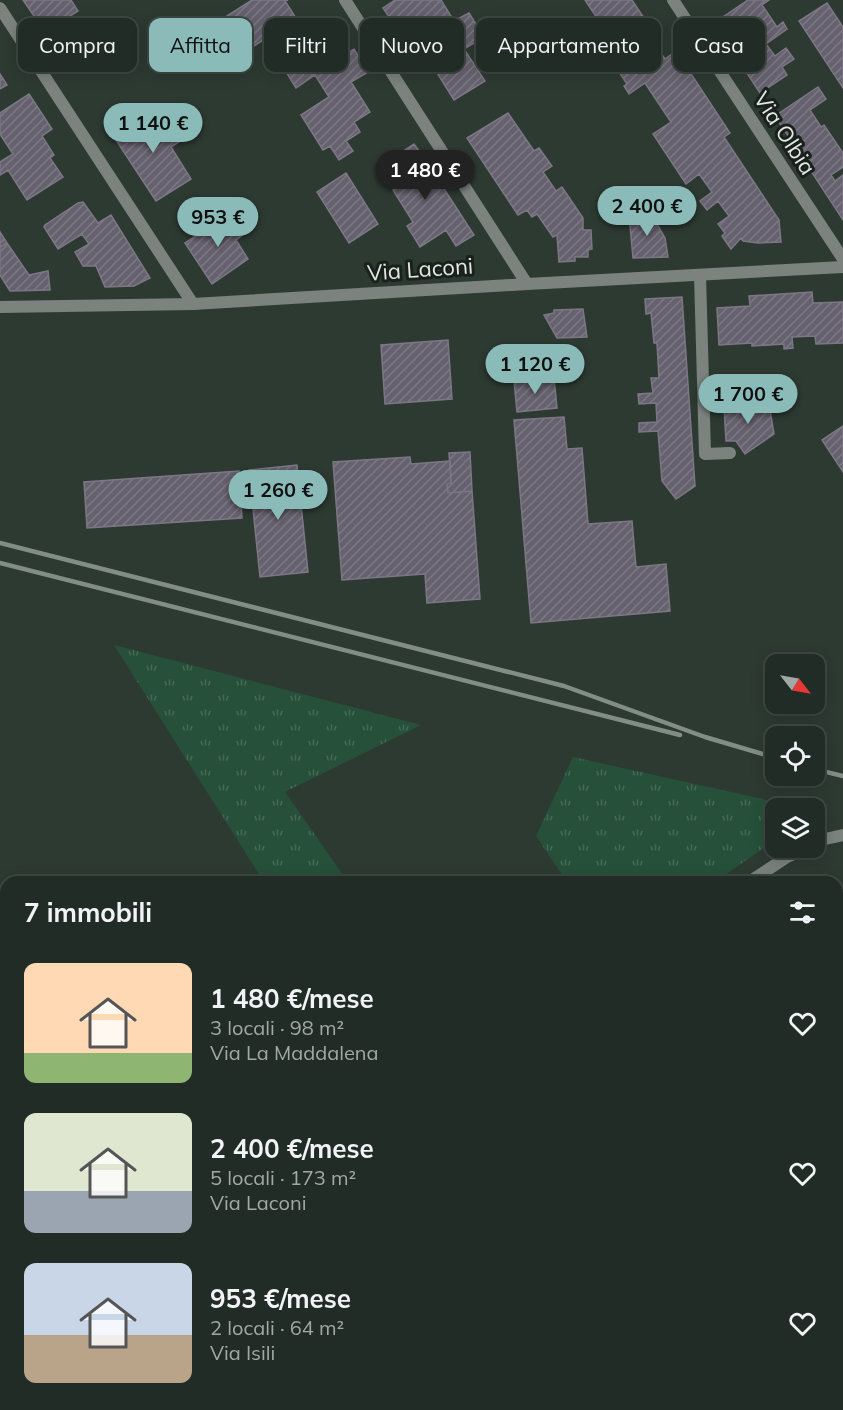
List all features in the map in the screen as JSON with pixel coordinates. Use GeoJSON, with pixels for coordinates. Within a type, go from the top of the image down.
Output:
{"type":"FeatureCollection","features":[{"type":"Feature","properties":{"kind":"street"},"geometry":{"type":"LineString","coordinates":[[345,0],[527,284]]}},
{"type":"Feature","properties":{"kind":"street","name":"Via Olbia"},"geometry":{"type":"LineString","coordinates":[[673,0],[843,259]]}},
{"type":"Feature","properties":{"kind":"street"},"geometry":{"type":"LineString","coordinates":[[0,8],[193,304]]}},
{"type":"Feature","properties":{"kind":"street","name":"Via Laconi"},"geometry":{"type":"LineString","coordinates":[[0,307],[193,304],[843,267]]}},
{"type":"Feature","properties":{"kind":"street"},"geometry":{"type":"LineString","coordinates":[[700,275],[705,454],[730,453]]}},
{"type":"Feature","properties":{"kind":"street"},"geometry":{"type":"LineString","coordinates":[[825,839],[843,835]]}},
{"type":"Feature","properties":{"kind":"street"},"geometry":{"type":"LineString","coordinates":[[759,876],[787,858]]}},
{"type":"Feature","properties":{"kind":"green space"},"geometry":{"type":"Polygon","coordinates":[[[114,645],[421,725],[285,792],[343,875],[260,876],[114,645]]]}},
{"type":"Feature","properties":{"kind":"green space"},"geometry":{"type":"Polygon","coordinates":[[[573,757],[765,800],[765,847],[724,876],[563,876],[536,836],[573,757]]]}},
{"type":"Feature","properties":{"kind":"building"},"geometry":{"type":"Polygon","coordinates":[[[23,0],[71,0],[78,11],[67,18],[35,18],[23,0]]]}},
{"type":"Feature","properties":{"kind":"building"},"geometry":{"type":"Polygon","coordinates":[[[252,0],[288,0],[285,1],[296,18],[264,18],[264,39],[252,47],[252,18],[224,18],[252,0]]]}},
{"type":"Feature","properties":{"kind":"building"},"geometry":{"type":"Polygon","coordinates":[[[395,0],[441,0],[452,18],[390,18],[383,8],[395,0]]]}},
{"type":"Feature","properties":{"kind":"building"},"geometry":{"type":"Polygon","coordinates":[[[585,0],[632,0],[644,18],[597,18],[585,0]]]}},
{"type":"Feature","properties":{"kind":"building"},"geometry":{"type":"Polygon","coordinates":[[[748,0],[769,0],[762,5],[777,27],[783,22],[787,29],[766,44],[775,56],[786,48],[794,59],[782,67],[787,75],[760,93],[746,72],[765,72],[765,18],[721,18],[748,0]]]}},
{"type":"Feature","properties":{"kind":"building"},"geometry":{"type":"Polygon","coordinates":[[[827,3],[843,27],[843,88],[799,21],[827,3]]]}},
{"type":"Feature","properties":{"kind":"building"},"geometry":{"type":"Polygon","coordinates":[[[469,13],[476,24],[476,42],[464,49],[464,18],[460,18],[469,13]]]}},
{"type":"Feature","properties":{"kind":"building"},"geometry":{"type":"Polygon","coordinates":[[[354,49],[360,59],[360,72],[368,72],[351,82],[370,112],[354,122],[360,132],[346,141],[353,151],[339,160],[330,146],[323,150],[301,115],[329,97],[315,75],[296,88],[286,72],[348,72],[348,53],[354,49]]]}},
{"type":"Feature","properties":{"kind":"building"},"geometry":{"type":"Polygon","coordinates":[[[464,49],[476,67],[476,72],[479,72],[485,81],[454,100],[436,72],[464,72],[464,49]]]}},
{"type":"Feature","properties":{"kind":"building"},"geometry":{"type":"Polygon","coordinates":[[[661,53],[665,59],[673,53],[673,72],[690,72],[730,133],[724,137],[779,220],[781,242],[758,243],[743,241],[741,238],[731,249],[722,236],[725,233],[718,224],[729,216],[718,201],[707,210],[700,201],[712,192],[699,174],[686,184],[653,134],[671,122],[645,83],[629,94],[624,86],[627,84],[619,72],[661,72],[661,53]]]}},
{"type":"Feature","properties":{"kind":"building"},"geometry":{"type":"Polygon","coordinates":[[[0,74],[7,85],[0,89],[0,74]]]}},
{"type":"Feature","properties":{"kind":"building"},"geometry":{"type":"Polygon","coordinates":[[[818,87],[826,99],[810,110],[821,127],[824,125],[843,153],[843,167],[831,175],[835,181],[843,175],[843,220],[775,116],[818,87]]]}},
{"type":"Feature","properties":{"kind":"building"},"geometry":{"type":"Polygon","coordinates":[[[29,94],[52,129],[42,136],[54,155],[50,158],[63,177],[27,200],[8,170],[0,175],[0,162],[13,154],[0,134],[0,113],[29,94]]]}},
{"type":"Feature","properties":{"kind":"building"},"geometry":{"type":"Polygon","coordinates":[[[151,108],[171,138],[187,128],[191,134],[171,147],[191,179],[156,201],[112,134],[151,108]]]}},
{"type":"Feature","properties":{"kind":"building"},"geometry":{"type":"Polygon","coordinates":[[[508,113],[534,151],[539,148],[552,166],[543,172],[556,191],[562,187],[583,218],[583,230],[591,230],[592,249],[588,250],[588,257],[575,257],[575,261],[559,262],[557,235],[553,237],[537,214],[532,217],[527,210],[518,215],[467,138],[508,113]]]}},
{"type":"Feature","properties":{"kind":"building"},"geometry":{"type":"Polygon","coordinates":[[[414,144],[423,156],[417,160],[435,188],[441,184],[474,235],[456,246],[446,230],[420,247],[407,226],[413,222],[393,190],[396,188],[382,165],[414,144]]]}},
{"type":"Feature","properties":{"kind":"building"},"geometry":{"type":"Polygon","coordinates":[[[346,173],[378,224],[349,243],[317,192],[346,173]]]}},
{"type":"Feature","properties":{"kind":"building"},"geometry":{"type":"Polygon","coordinates":[[[83,202],[98,223],[111,215],[150,278],[134,286],[105,287],[96,266],[83,266],[75,252],[89,244],[82,234],[58,249],[44,227],[45,225],[83,202]]]}},
{"type":"Feature","properties":{"kind":"building"},"geometry":{"type":"Polygon","coordinates":[[[649,210],[665,238],[668,257],[633,258],[629,215],[649,210]]]}},
{"type":"Feature","properties":{"kind":"building"},"geometry":{"type":"Polygon","coordinates":[[[230,213],[244,234],[236,240],[248,259],[212,284],[185,243],[230,213]]]}},
{"type":"Feature","properties":{"kind":"building"},"geometry":{"type":"Polygon","coordinates":[[[0,232],[7,243],[0,247],[0,232]]]}},
{"type":"Feature","properties":{"kind":"building"},"geometry":{"type":"Polygon","coordinates":[[[7,243],[29,275],[48,271],[50,290],[10,291],[0,275],[0,247],[7,243]]]}},
{"type":"Feature","properties":{"kind":"building"},"geometry":{"type":"Polygon","coordinates":[[[812,292],[813,303],[843,302],[843,343],[816,344],[815,336],[792,337],[793,348],[784,349],[784,344],[719,345],[717,308],[750,306],[749,296],[812,292]]]}},
{"type":"Feature","properties":{"kind":"building"},"geometry":{"type":"Polygon","coordinates":[[[682,297],[695,486],[676,499],[662,481],[658,431],[639,432],[639,423],[657,422],[656,403],[639,404],[638,394],[653,393],[651,378],[659,378],[657,343],[654,343],[651,313],[646,314],[645,299],[682,297]]]}},
{"type":"Feature","properties":{"kind":"building"},"geometry":{"type":"Polygon","coordinates":[[[583,309],[587,337],[557,338],[544,315],[554,313],[554,310],[583,309]]]}},
{"type":"Feature","properties":{"kind":"building"},"geometry":{"type":"Polygon","coordinates":[[[448,340],[452,399],[385,404],[381,345],[448,340]]]}},
{"type":"Feature","properties":{"kind":"building"},"geometry":{"type":"Polygon","coordinates":[[[554,378],[557,408],[517,412],[514,381],[554,378]]]}},
{"type":"Feature","properties":{"kind":"building"},"geometry":{"type":"Polygon","coordinates":[[[769,404],[774,434],[745,454],[736,441],[726,441],[724,407],[769,404]]]}},
{"type":"Feature","properties":{"kind":"building"},"geometry":{"type":"Polygon","coordinates":[[[564,417],[567,449],[582,448],[588,524],[632,521],[636,567],[666,564],[670,611],[531,623],[514,420],[564,417]]]}},
{"type":"Feature","properties":{"kind":"building"},"geometry":{"type":"Polygon","coordinates":[[[843,426],[843,472],[822,440],[843,426]]]}},
{"type":"Feature","properties":{"kind":"building"},"geometry":{"type":"Polygon","coordinates":[[[470,452],[472,491],[448,493],[447,484],[451,483],[449,453],[470,452]]]}},
{"type":"Feature","properties":{"kind":"building"},"geometry":{"type":"Polygon","coordinates":[[[410,457],[411,464],[450,461],[451,483],[447,484],[448,493],[472,491],[480,599],[427,603],[425,574],[342,580],[333,462],[410,457]]]}},
{"type":"Feature","properties":{"kind":"building"},"geometry":{"type":"Polygon","coordinates":[[[297,465],[308,572],[260,577],[249,470],[297,465]]]}},
{"type":"Feature","properties":{"kind":"building"},"geometry":{"type":"Polygon","coordinates":[[[239,471],[242,518],[87,528],[84,482],[239,471]]]}},
{"type":"Feature","properties":{"kind":"railway"},"geometry":{"type":"LineString","coordinates":[[0,543],[564,686],[705,737],[765,755]]}},
{"type":"Feature","properties":{"kind":"railway"},"geometry":{"type":"LineString","coordinates":[[0,563],[680,735]]}},
{"type":"Feature","properties":{"kind":"railway"},"geometry":{"type":"LineString","coordinates":[[825,772],[843,776]]}}]}
